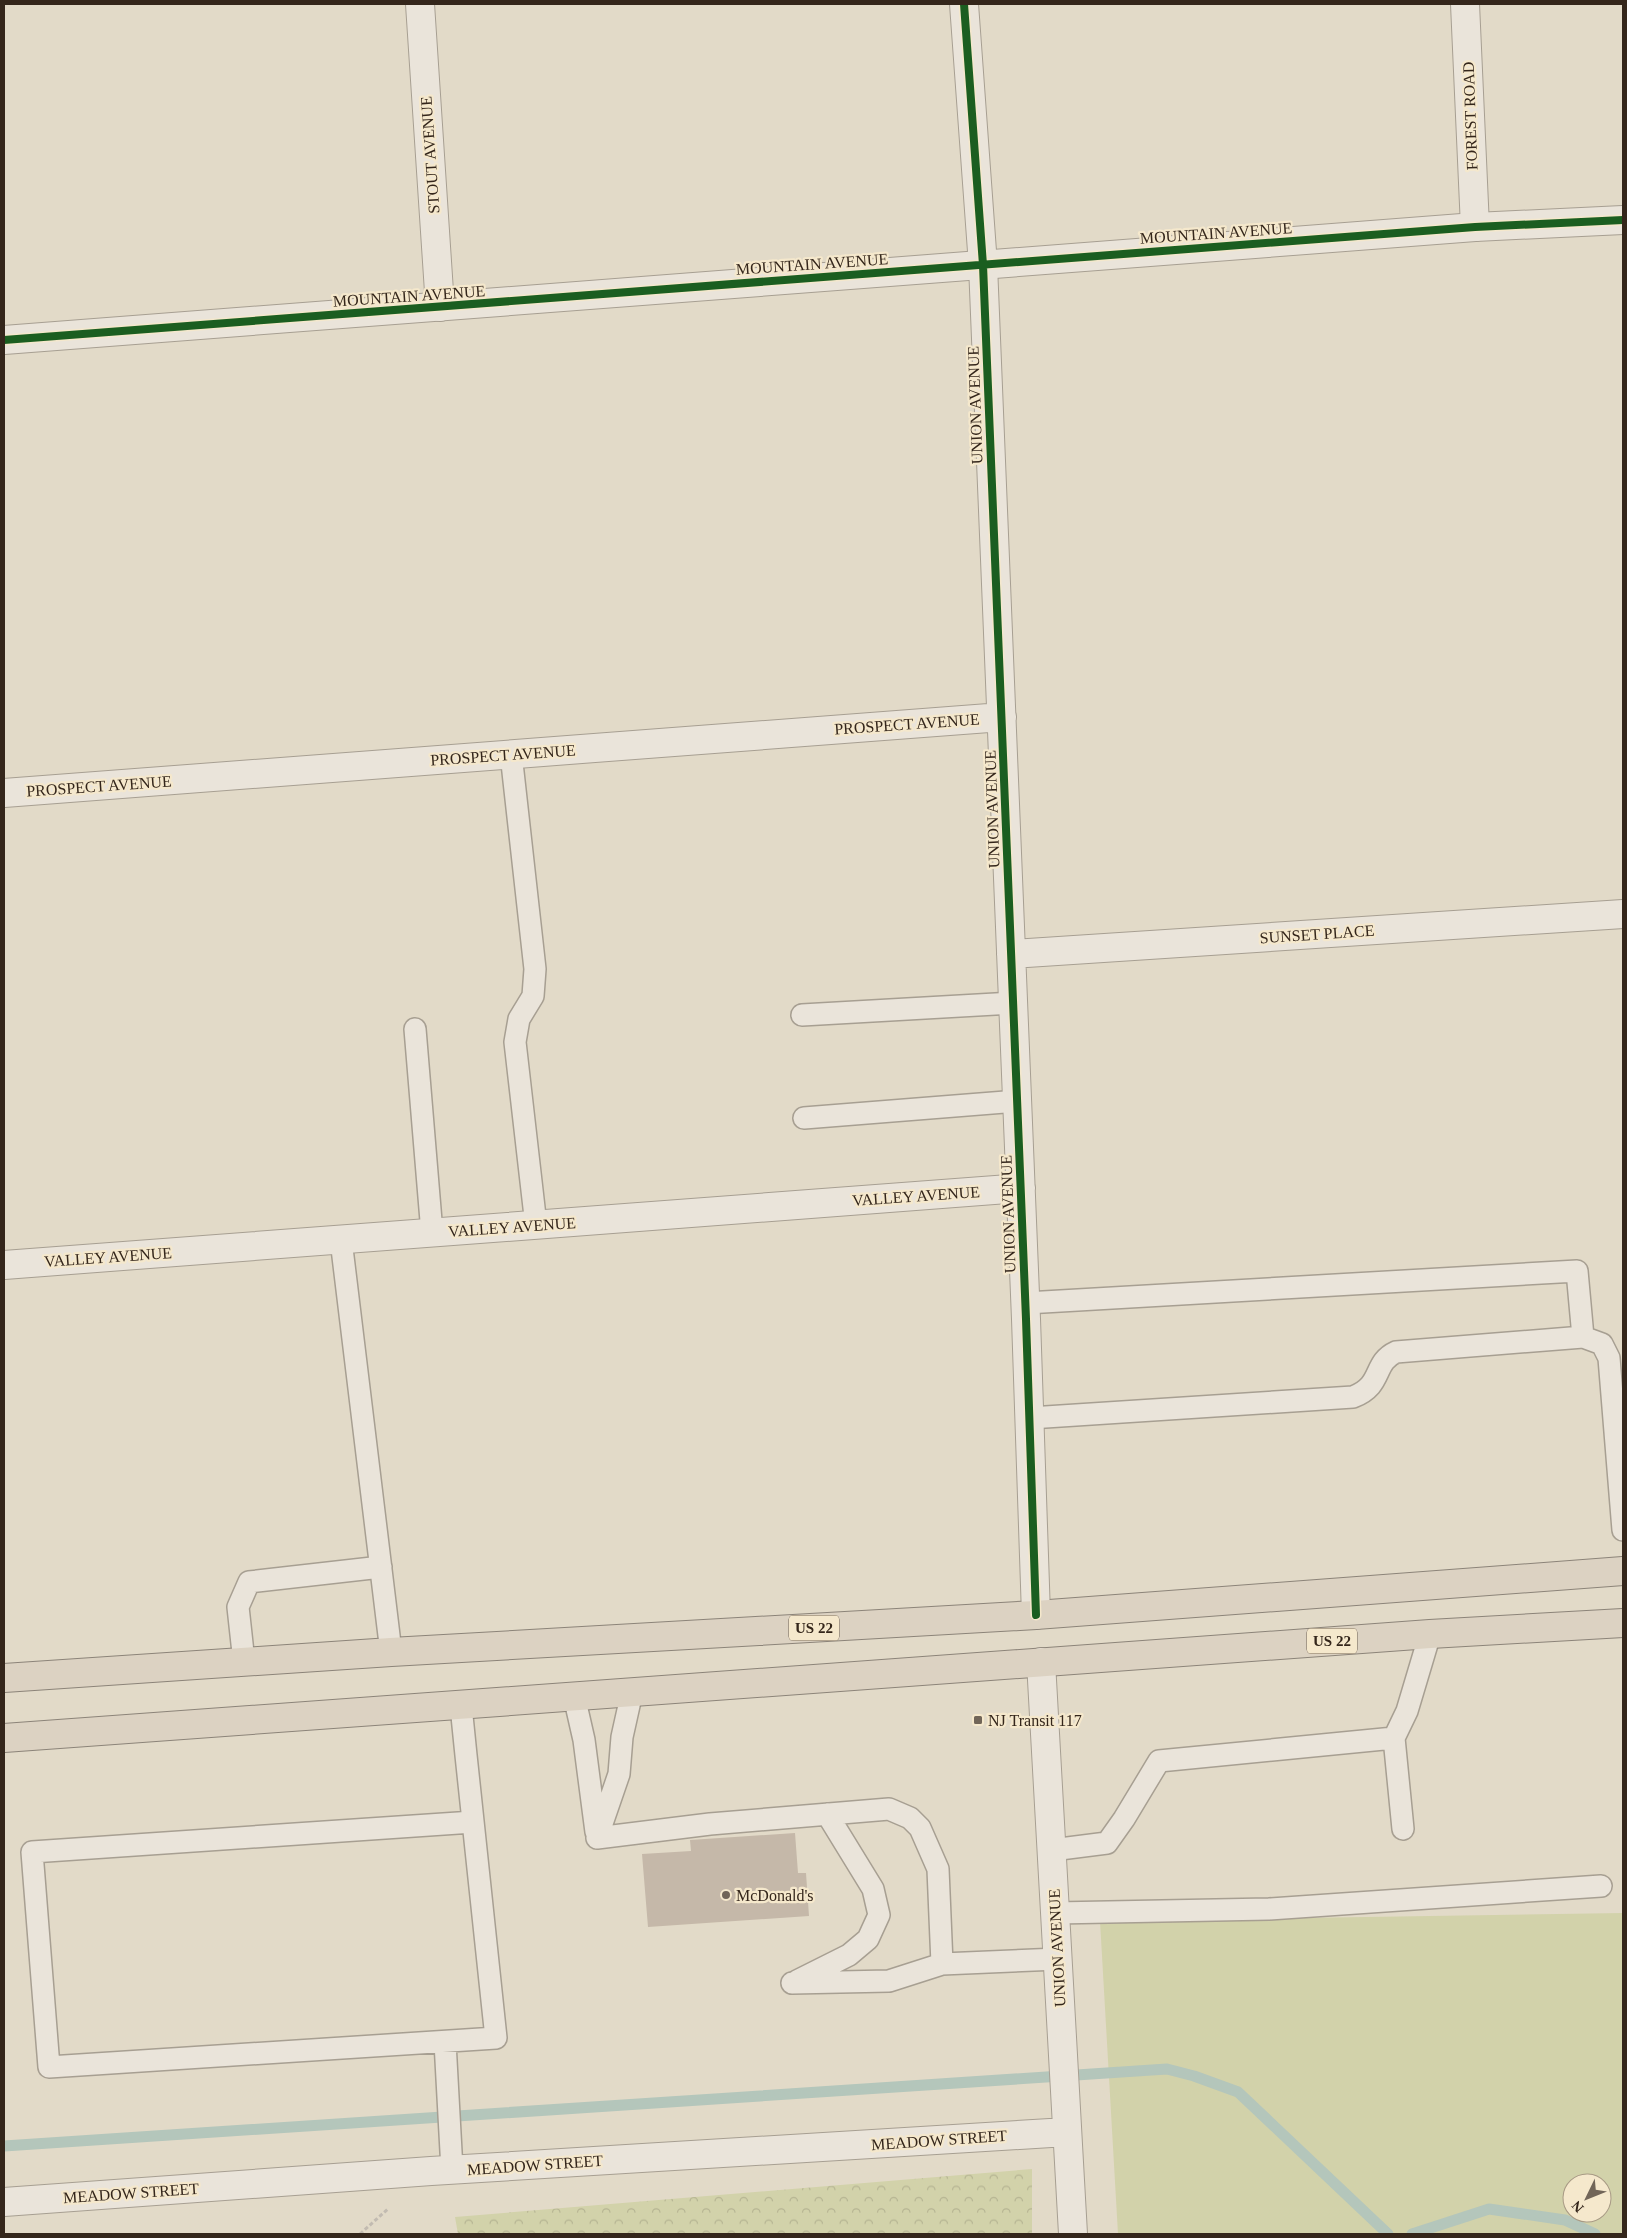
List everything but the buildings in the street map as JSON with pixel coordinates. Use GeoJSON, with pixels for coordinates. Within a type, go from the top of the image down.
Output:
{"type":"FeatureCollection","features":[{"type":"Feature","properties":{"kind":"highway","name":"US 22"},"geometry":{"type":"LineString","coordinates":[[4,1678],[391,1652],[1036,1615],[1623,1571]]}},
{"type":"Feature","properties":{"kind":"highway","name":"US 22"},"geometry":{"type":"LineString","coordinates":[[4,1738],[1430,1634],[1623,1623]]}},
{"type":"Feature","properties":{"kind":"street","name":"STOUT AVENUE"},"geometry":{"type":"LineString","coordinates":[[420,4],[440,307]]}},
{"type":"Feature","properties":{"kind":"street","name":"UNION AVENUE"},"geometry":{"type":"LineString","coordinates":[[964,4],[983,264],[1026,1303],[1036,1615]]}},
{"type":"Feature","properties":{"kind":"street","name":"FOREST ROAD"},"geometry":{"type":"LineString","coordinates":[[1465,4],[1474,227]]}},
{"type":"Feature","properties":{"kind":"street","name":"MOUNTAIN AVENUE"},"geometry":{"type":"LineString","coordinates":[[4,340],[1474,227],[1623,220]]}},
{"type":"Feature","properties":{"kind":"street","name":"PROSPECT AVENUE"},"geometry":{"type":"LineString","coordinates":[[4,793],[1002,717]]}},
{"type":"Feature","properties":{"kind":"street","name":"SUNSET PLACE"},"geometry":{"type":"LineString","coordinates":[[1012,954],[1623,914]]}},
{"type":"Feature","properties":{"kind":"street","name":"VALLEY AVENUE"},"geometry":{"type":"LineString","coordinates":[[4,1265],[1021,1188]]}},
{"type":"Feature","properties":{"kind":"street","name":"UNION AVENUE"},"geometry":{"type":"LineString","coordinates":[[1041,1662],[1073,2234]]}},
{"type":"Feature","properties":{"kind":"street","name":"MEADOW STREET"},"geometry":{"type":"LineString","coordinates":[[4,2202],[452,2170],[1067,2132]]}},
{"type":"Feature","properties":{"kind":"lane"},"geometry":{"type":"LineString","coordinates":[[511,754],[535,969],[533,996],[519,1019],[515,1042],[536,1225]]}},
{"type":"Feature","properties":{"kind":"lane"},"geometry":{"type":"LineString","coordinates":[[802,1015],[1013,1003]]}},
{"type":"Feature","properties":{"kind":"lane"},"geometry":{"type":"LineString","coordinates":[[415,1029],[432,1233]]}},
{"type":"Feature","properties":{"kind":"lane"},"geometry":{"type":"LineString","coordinates":[[804,1118],[1018,1102]]}},
{"type":"Feature","properties":{"kind":"lane"},"geometry":{"type":"LineString","coordinates":[[341,1240],[391,1652]]}},
{"type":"Feature","properties":{"kind":"lane"},"geometry":{"type":"LineString","coordinates":[[1026,1303],[1577,1271],[1583,1337]]}},
{"type":"Feature","properties":{"kind":"lane"},"geometry":{"type":"LineString","coordinates":[[1030,1418],[1354,1397],[1372,1386],[1384,1361],[1396,1352],[1583,1337],[1602,1344],[1609,1358],[1623,1530]]}},
{"type":"Feature","properties":{"kind":"lane"},"geometry":{"type":"LineString","coordinates":[[244,1662],[238,1607],[249,1582],[381,1567]]}},
{"type":"Feature","properties":{"kind":"lane"},"geometry":{"type":"LineString","coordinates":[[1402,1829],[1394,1738],[1407,1711],[1430,1634]]}},
{"type":"Feature","properties":{"kind":"lane"},"geometry":{"type":"LineString","coordinates":[[597,1838],[619,1774],[622,1737],[632,1692]]}},
{"type":"Feature","properties":{"kind":"lane"},"geometry":{"type":"LineString","coordinates":[[574,1696],[584,1740],[597,1838]]}},
{"type":"Feature","properties":{"kind":"lane"},"geometry":{"type":"LineString","coordinates":[[461,1706],[496,2038],[49,2067],[32,1852],[473,1822]]}},
{"type":"Feature","properties":{"kind":"lane"},"geometry":{"type":"LineString","coordinates":[[1052,1850],[1108,1843],[1160,1762],[1394,1738]]}},
{"type":"Feature","properties":{"kind":"lane"},"geometry":{"type":"LineString","coordinates":[[597,1838],[710,1824],[889,1809],[910,1818],[920,1828],[938,1868],[942,1964]]}},
{"type":"Feature","properties":{"kind":"lane"},"geometry":{"type":"LineString","coordinates":[[827,1814],[873,1889],[878,1915],[868,1939],[849,1955],[792,1983],[889,1981],[942,1964],[1058,1959]]}},
{"type":"Feature","properties":{"kind":"lane"},"geometry":{"type":"LineString","coordinates":[[1055,1913],[1268,1909],[1601,1886]]}},
{"type":"Feature","properties":{"kind":"lane"},"geometry":{"type":"LineString","coordinates":[[445,2042],[452,2170]]}},
{"type":"Feature","properties":{"kind":"green space"},"geometry":{"type":"Polygon","coordinates":[[[1623,1913],[1623,2234],[1118,2234],[1100,1921],[1623,1913]]]}},
{"type":"Feature","properties":{"kind":"green space"},"geometry":{"type":"Polygon","coordinates":[[[1032,2169],[1032,2234],[458,2234],[455,2217],[1032,2169]]]}},
{"type":"Feature","properties":{"kind":"waterway"},"geometry":{"type":"LineString","coordinates":[[4,2146],[1167,2069],[1194,2076],[1238,2092],[1388,2234]]}},
{"type":"Feature","properties":{"kind":"waterway"},"geometry":{"type":"LineString","coordinates":[[1412,2234],[1489,2209],[1565,2220],[1595,2234]]}},
{"type":"Feature","properties":{"kind":"cycle path"},"geometry":{"type":"LineString","coordinates":[[964,4],[983,265],[1026,1319],[1036,1615]]}},
{"type":"Feature","properties":{"kind":"cycle path"},"geometry":{"type":"LineString","coordinates":[[4,340],[1475,227],[1623,220]]}},
{"type":"Feature","properties":{"kind":"place","name":"NJ Transit 117"},"geometry":{"type":"Point","coordinates":[978,1720]}},
{"type":"Feature","properties":{"kind":"place","name":"McDonald's"},"geometry":{"type":"Point","coordinates":[726,1895]}}]}
